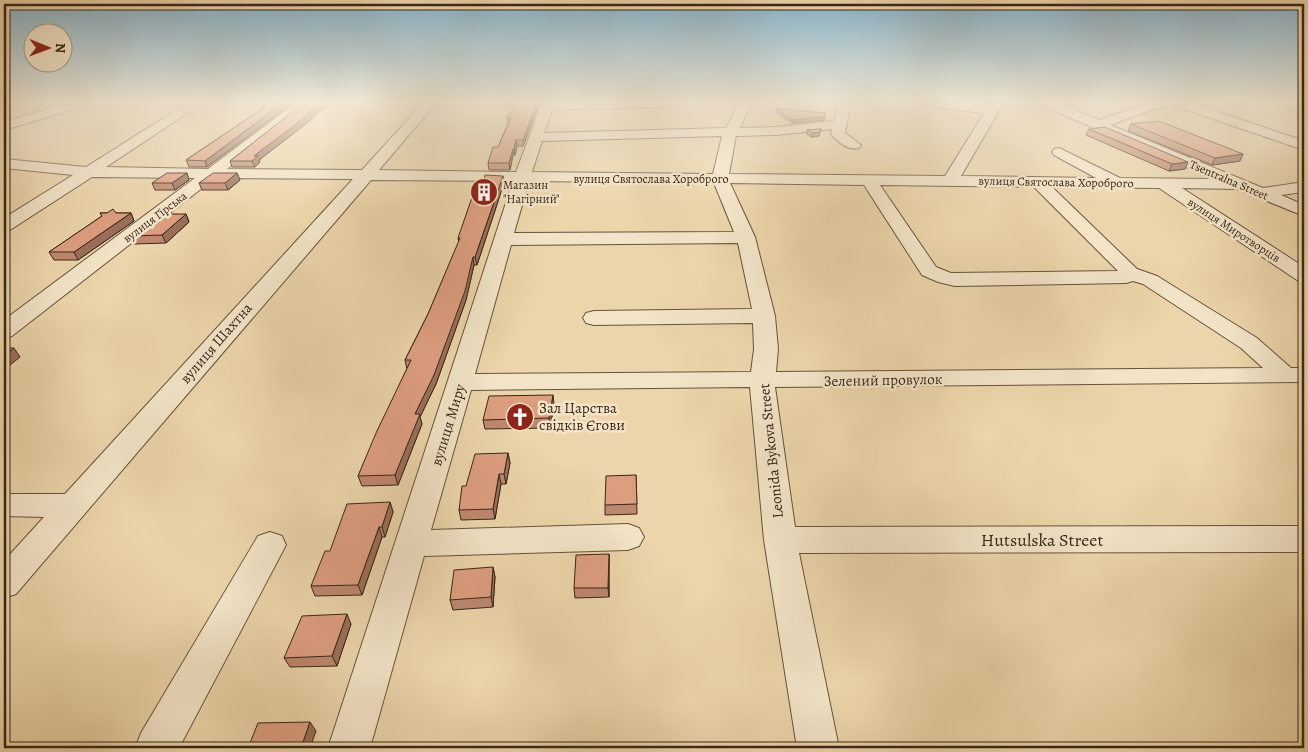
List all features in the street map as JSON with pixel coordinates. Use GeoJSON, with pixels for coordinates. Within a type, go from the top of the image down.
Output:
{"type":"FeatureCollection","features":[{"type":"Feature","properties":{"kind":"street"},"geometry":{"type":"LineString","coordinates":[[4,226],[91,172],[98,164],[141,137]]}},
{"type":"Feature","properties":{"kind":"street","name":"вулиця Гірська"},"geometry":{"type":"LineString","coordinates":[[4,331],[260,137]]}},
{"type":"Feature","properties":{"kind":"street","name":"вулиця Шахтна"},"geometry":{"type":"LineString","coordinates":[[4,584],[399,137]]}},
{"type":"Feature","properties":{"kind":"street","name":"вулиця Миру"},"geometry":{"type":"LineString","coordinates":[[349,748],[536,137]]}},
{"type":"Feature","properties":{"kind":"street"},"geometry":{"type":"LineString","coordinates":[[720,179],[730,137]]}},
{"type":"Feature","properties":{"kind":"street"},"geometry":{"type":"LineString","coordinates":[[842,137],[854,145]]}},
{"type":"Feature","properties":{"kind":"street"},"geometry":{"type":"LineString","coordinates":[[950,181],[976,137]]}},
{"type":"Feature","properties":{"kind":"street","name":"Tsentralna Street"},"geometry":{"type":"LineString","coordinates":[[1127,137],[1238,184],[1266,192],[1304,211]]}},
{"type":"Feature","properties":{"kind":"street"},"geometry":{"type":"LineString","coordinates":[[1140,137],[1266,192],[1304,204]]}},
{"type":"Feature","properties":{"kind":"street"},"geometry":{"type":"LineString","coordinates":[[1278,137],[1304,146]]}},
{"type":"Feature","properties":{"kind":"street"},"geometry":{"type":"LineString","coordinates":[[1059,152],[1118,183]]}},
{"type":"Feature","properties":{"kind":"street","name":"вулиця Святослава Хороброго"},"geometry":{"type":"LineString","coordinates":[[4,163],[91,172],[1238,184]]}},
{"type":"Feature","properties":{"kind":"street","name":"Leonida Bykova Street"},"geometry":{"type":"LineString","coordinates":[[720,179],[746,238],[764,316],[766,349],[762,381],[780,540],[818,748]]}},
{"type":"Feature","properties":{"kind":"street"},"geometry":{"type":"LineString","coordinates":[[868,180],[929,271],[945,278],[955,280],[1126,277],[1130,274]]}},
{"type":"Feature","properties":{"kind":"street"},"geometry":{"type":"LineString","coordinates":[[1039,182],[1130,274],[1150,280],[1174,294],[1294,375]]}},
{"type":"Feature","properties":{"kind":"street","name":"вулиця Миротворців"},"geometry":{"type":"LineString","coordinates":[[1164,184],[1304,276]]}},
{"type":"Feature","properties":{"kind":"street"},"geometry":{"type":"LineString","coordinates":[[1266,192],[1304,187]]}},
{"type":"Feature","properties":{"kind":"street"},"geometry":{"type":"LineString","coordinates":[[504,240],[746,238]]}},
{"type":"Feature","properties":{"kind":"street"},"geometry":{"type":"LineString","coordinates":[[594,318],[764,316]]}},
{"type":"Feature","properties":{"kind":"street","name":"Зелений провулок"},"geometry":{"type":"LineString","coordinates":[[461,382],[762,381],[1294,375]]}},
{"type":"Feature","properties":{"kind":"street"},"geometry":{"type":"LineString","coordinates":[[4,505],[73,506]]}},
{"type":"Feature","properties":{"kind":"street"},"geometry":{"type":"LineString","coordinates":[[412,543],[628,537]]}},
{"type":"Feature","properties":{"kind":"street","name":"Hutsulska Street"},"geometry":{"type":"LineString","coordinates":[[780,540],[1304,539]]}},
{"type":"Feature","properties":{"kind":"street"},"geometry":{"type":"LineString","coordinates":[[156,748],[270,545]]}},
{"type":"Feature","properties":{"kind":"building"},"geometry":{"type":"Polygon","coordinates":[[[220,137],[237,137],[205,161],[186,160],[220,137]]]}},
{"type":"Feature","properties":{"kind":"building"},"geometry":{"type":"Polygon","coordinates":[[[260,137],[279,137],[254,156],[258,156],[252,161],[230,161],[260,137]]]}},
{"type":"Feature","properties":{"kind":"building"},"geometry":{"type":"Polygon","coordinates":[[[502,137],[524,137],[523,140],[516,140],[509,163],[488,163],[493,147],[498,147],[502,137]]]}},
{"type":"Feature","properties":{"kind":"building"},"geometry":{"type":"Polygon","coordinates":[[[1108,137],[1129,137],[1188,162],[1172,164],[1108,137]]]}},
{"type":"Feature","properties":{"kind":"building"},"geometry":{"type":"Polygon","coordinates":[[[1163,137],[1200,137],[1243,154],[1215,158],[1163,137]]]}},
{"type":"Feature","properties":{"kind":"building"},"geometry":{"type":"Polygon","coordinates":[[[167,173],[187,173],[172,183],[152,183],[167,173]]]}},
{"type":"Feature","properties":{"kind":"building"},"geometry":{"type":"Polygon","coordinates":[[[213,173],[237,173],[225,183],[199,183],[213,173]]]}},
{"type":"Feature","properties":{"kind":"building"},"geometry":{"type":"Polygon","coordinates":[[[485,175],[503,176],[475,257],[473,257],[465,291],[434,375],[415,414],[420,414],[395,475],[358,476],[411,360],[405,360],[428,314],[460,238],[458,238],[478,180],[484,180],[485,175]]]}},
{"type":"Feature","properties":{"kind":"building"},"geometry":{"type":"Polygon","coordinates":[[[113,209],[116,213],[131,213],[74,252],[49,252],[102,216],[100,213],[107,213],[113,209]]]}},
{"type":"Feature","properties":{"kind":"building"},"geometry":{"type":"Polygon","coordinates":[[[159,214],[186,214],[162,235],[130,236],[159,214]]]}},
{"type":"Feature","properties":{"kind":"building"},"geometry":{"type":"Polygon","coordinates":[[[4,348],[14,348],[4,356],[4,348]]]}},
{"type":"Feature","properties":{"kind":"building"},"geometry":{"type":"Polygon","coordinates":[[[553,395],[549,418],[483,420],[489,396],[553,395]]]}},
{"type":"Feature","properties":{"kind":"building"},"geometry":{"type":"Polygon","coordinates":[[[508,453],[504,474],[499,474],[493,509],[459,510],[462,486],[466,486],[475,454],[508,453]]]}},
{"type":"Feature","properties":{"kind":"building"},"geometry":{"type":"Polygon","coordinates":[[[636,475],[637,504],[605,505],[606,476],[636,475]]]}},
{"type":"Feature","properties":{"kind":"building"},"geometry":{"type":"Polygon","coordinates":[[[390,502],[382,527],[379,527],[358,585],[311,586],[325,551],[330,551],[347,504],[390,502]]]}},
{"type":"Feature","properties":{"kind":"building"},"geometry":{"type":"Polygon","coordinates":[[[609,554],[608,588],[574,588],[576,555],[609,554]]]}},
{"type":"Feature","properties":{"kind":"building"},"geometry":{"type":"Polygon","coordinates":[[[493,567],[491,597],[450,600],[454,570],[493,567]]]}},
{"type":"Feature","properties":{"kind":"building"},"geometry":{"type":"Polygon","coordinates":[[[347,614],[332,656],[284,658],[302,616],[347,614]]]}},
{"type":"Feature","properties":{"kind":"building"},"geometry":{"type":"Polygon","coordinates":[[[310,722],[301,748],[248,748],[258,723],[310,722]]]}},
{"type":"Feature","properties":{"kind":"place","name":"Магазин \"Нагірний\""},"geometry":{"type":"Point","coordinates":[484,192]}},
{"type":"Feature","properties":{"kind":"place","name":"Зал Царства свідків Єгови"},"geometry":{"type":"Point","coordinates":[520,417]}}]}
